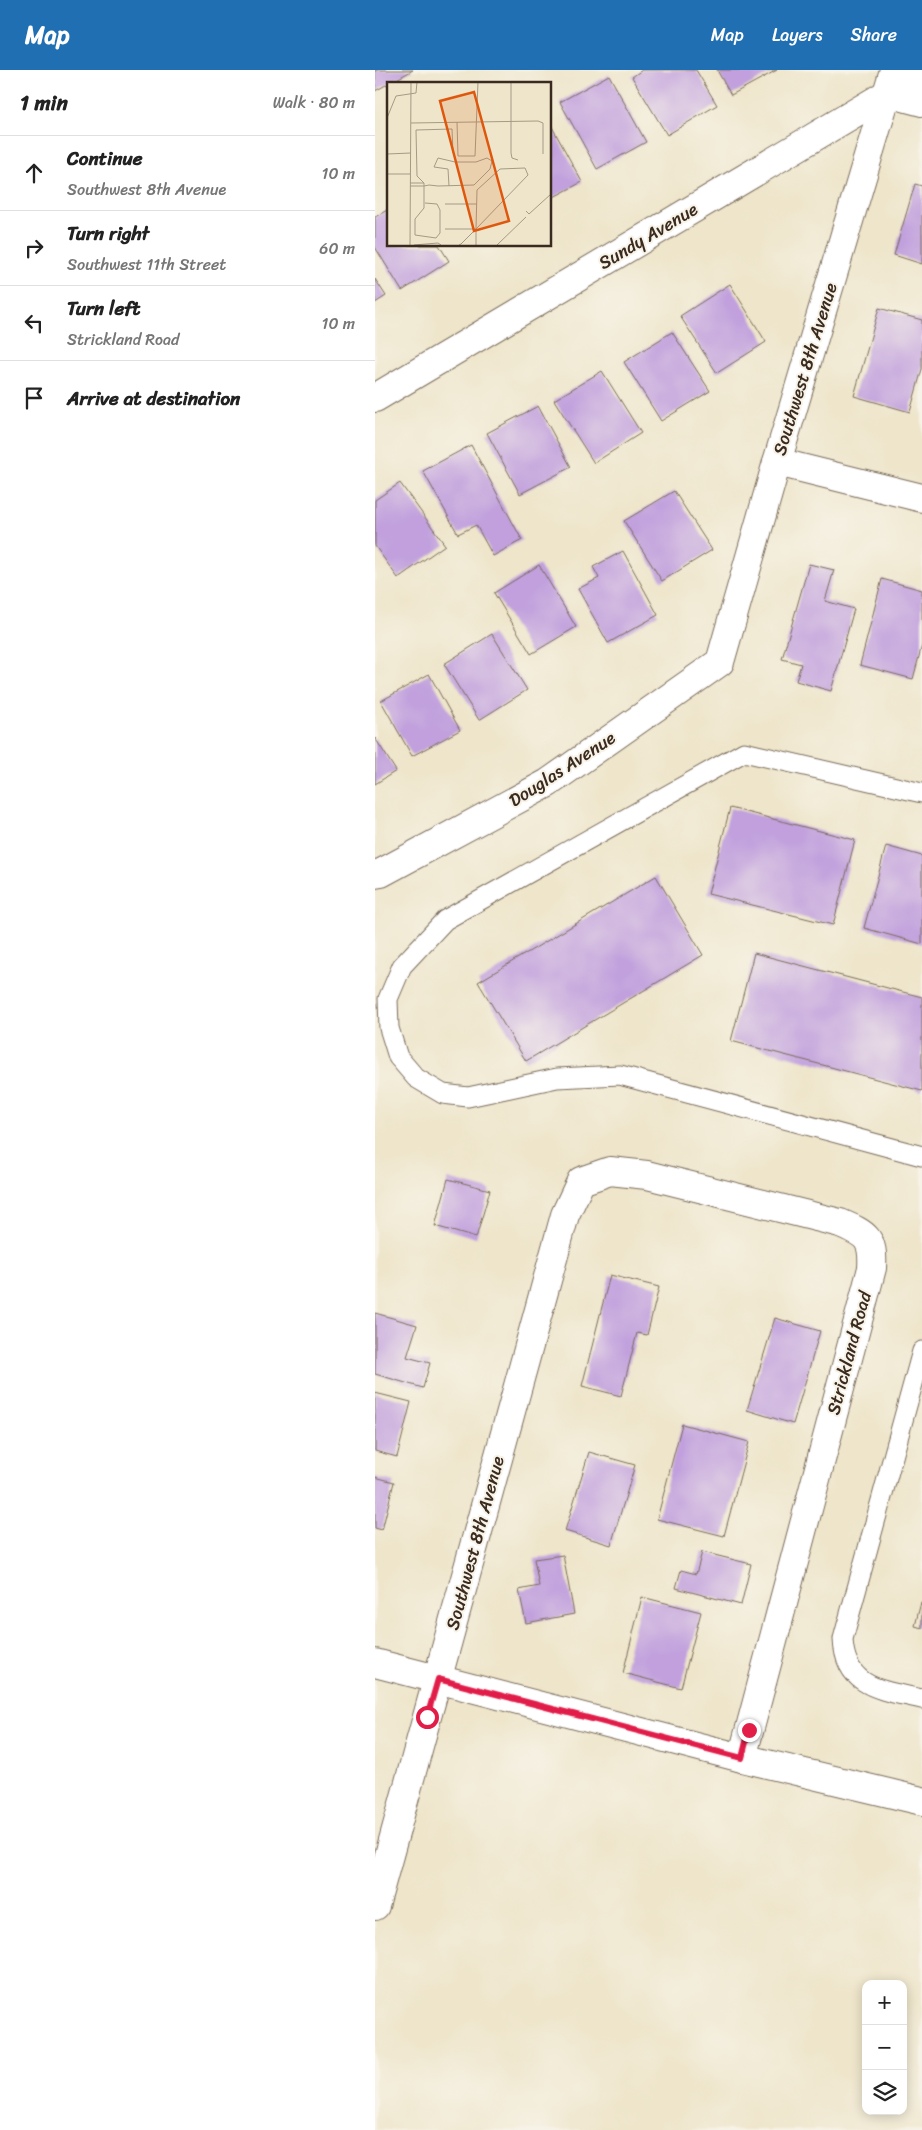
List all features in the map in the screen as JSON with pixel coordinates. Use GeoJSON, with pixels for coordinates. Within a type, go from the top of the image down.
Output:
{"type":"FeatureCollection","features":[{"type":"Feature","properties":{"kind":"street","name":"Sundy Avenue"},"geometry":{"type":"LineString","coordinates":[[375,398],[891,82],[922,73]]}},
{"type":"Feature","properties":{"kind":"street"},"geometry":{"type":"LineString","coordinates":[[891,82],[922,102]]}},
{"type":"Feature","properties":{"kind":"street","name":"Southwest 8th Avenue"},"geometry":{"type":"LineString","coordinates":[[715,666],[720,662],[777,462],[891,82]]}},
{"type":"Feature","properties":{"kind":"street"},"geometry":{"type":"LineString","coordinates":[[777,462],[922,498]]}},
{"type":"Feature","properties":{"kind":"street","name":"Douglas Avenue"},"geometry":{"type":"LineString","coordinates":[[375,874],[381,873],[548,783],[715,666]]}},
{"type":"Feature","properties":{"kind":"street","name":"Strickland Road"},"geometry":{"type":"LineString","coordinates":[[581,1181],[610,1171],[647,1175],[840,1223],[860,1232],[873,1249],[872,1268],[742,1758]]}},
{"type":"Feature","properties":{"kind":"street","name":"Southwest 8th Avenue"},"geometry":{"type":"LineString","coordinates":[[375,1906],[565,1215],[581,1181]]}},
{"type":"Feature","properties":{"kind":"street"},"geometry":{"type":"LineString","coordinates":[[375,1663],[742,1758],[922,1801]]}},
{"type":"Feature","properties":{"kind":"lane"},"geometry":{"type":"LineString","coordinates":[[922,793],[745,752],[445,920],[402,966],[388,999],[389,1028],[399,1057],[416,1078],[443,1094],[468,1097],[557,1078],[620,1075],[922,1156]]}},
{"type":"Feature","properties":{"kind":"lane"},"geometry":{"type":"LineString","coordinates":[[922,1351],[843,1639],[843,1653],[847,1665],[861,1680],[878,1689],[922,1699]]}},
{"type":"Feature","properties":{"kind":"building"},"geometry":{"type":"Polygon","coordinates":[[[375,70],[413,70],[391,82],[387,82],[387,84],[375,91],[375,70]]]}},
{"type":"Feature","properties":{"kind":"building"},"geometry":{"type":"Polygon","coordinates":[[[642,70],[696,70],[717,105],[667,135],[632,77],[642,70]]]}},
{"type":"Feature","properties":{"kind":"building"},"geometry":{"type":"Polygon","coordinates":[[[717,70],[777,70],[731,95],[717,70]]]}},
{"type":"Feature","properties":{"kind":"building"},"geometry":{"type":"Polygon","coordinates":[[[609,75],[646,142],[597,169],[560,102],[609,75]]]}},
{"type":"Feature","properties":{"kind":"building"},"geometry":{"type":"Polygon","coordinates":[[[551,125],[582,182],[551,198],[551,125]]]}},
{"type":"Feature","properties":{"kind":"building"},"geometry":{"type":"Polygon","coordinates":[[[915,184],[922,186],[922,264],[894,255],[915,184]]]}},
{"type":"Feature","properties":{"kind":"building"},"geometry":{"type":"Polygon","coordinates":[[[387,210],[387,246],[440,246],[449,261],[402,291],[375,247],[375,217],[387,210]]]}},
{"type":"Feature","properties":{"kind":"building"},"geometry":{"type":"Polygon","coordinates":[[[375,279],[386,296],[375,303],[375,279]]]}},
{"type":"Feature","properties":{"kind":"building"},"geometry":{"type":"Polygon","coordinates":[[[730,284],[766,342],[717,373],[680,316],[730,284]]]}},
{"type":"Feature","properties":{"kind":"building"},"geometry":{"type":"Polygon","coordinates":[[[879,308],[922,320],[922,369],[910,412],[854,396],[879,308]]]}},
{"type":"Feature","properties":{"kind":"building"},"geometry":{"type":"Polygon","coordinates":[[[672,332],[710,391],[661,421],[624,362],[672,332]]]}},
{"type":"Feature","properties":{"kind":"building"},"geometry":{"type":"Polygon","coordinates":[[[602,371],[641,433],[594,463],[554,400],[602,371]]]}},
{"type":"Feature","properties":{"kind":"building"},"geometry":{"type":"Polygon","coordinates":[[[538,406],[571,467],[520,494],[487,433],[538,406]]]}},
{"type":"Feature","properties":{"kind":"building"},"geometry":{"type":"Polygon","coordinates":[[[471,445],[522,540],[493,556],[476,525],[458,534],[423,471],[471,445]]]}},
{"type":"Feature","properties":{"kind":"building"},"geometry":{"type":"Polygon","coordinates":[[[400,483],[445,545],[398,578],[375,546],[375,500],[400,483]]]}},
{"type":"Feature","properties":{"kind":"building"},"geometry":{"type":"Polygon","coordinates":[[[674,491],[712,550],[662,581],[624,521],[674,491]]]}},
{"type":"Feature","properties":{"kind":"building"},"geometry":{"type":"Polygon","coordinates":[[[623,551],[658,615],[608,643],[578,589],[599,578],[593,567],[623,551]]]}},
{"type":"Feature","properties":{"kind":"building"},"geometry":{"type":"Polygon","coordinates":[[[809,564],[834,570],[825,601],[854,609],[831,691],[796,681],[801,664],[782,659],[809,564]]]}},
{"type":"Feature","properties":{"kind":"building"},"geometry":{"type":"Polygon","coordinates":[[[539,565],[576,627],[531,654],[494,593],[539,565]]]}},
{"type":"Feature","properties":{"kind":"building"},"geometry":{"type":"Polygon","coordinates":[[[882,579],[922,590],[922,645],[913,679],[860,665],[882,579]]]}},
{"type":"Feature","properties":{"kind":"building"},"geometry":{"type":"Polygon","coordinates":[[[492,634],[527,690],[479,720],[444,664],[492,634]]]}},
{"type":"Feature","properties":{"kind":"building"},"geometry":{"type":"Polygon","coordinates":[[[429,674],[460,730],[412,756],[381,701],[429,674]]]}},
{"type":"Feature","properties":{"kind":"building"},"geometry":{"type":"Polygon","coordinates":[[[375,738],[396,771],[375,784],[375,738]]]}},
{"type":"Feature","properties":{"kind":"building"},"geometry":{"type":"Polygon","coordinates":[[[730,808],[855,840],[833,925],[708,894],[730,808]]]}},
{"type":"Feature","properties":{"kind":"building"},"geometry":{"type":"Polygon","coordinates":[[[886,846],[922,856],[922,944],[864,928],[886,846]]]}},
{"type":"Feature","properties":{"kind":"building"},"geometry":{"type":"Polygon","coordinates":[[[656,876],[703,955],[526,1061],[478,982],[656,876]]]}},
{"type":"Feature","properties":{"kind":"building"},"geometry":{"type":"Polygon","coordinates":[[[754,953],[922,997],[922,1091],[731,1041],[754,953]]]}},
{"type":"Feature","properties":{"kind":"building"},"geometry":{"type":"Polygon","coordinates":[[[448,1179],[490,1190],[476,1238],[435,1226],[448,1179]]]}},
{"type":"Feature","properties":{"kind":"building"},"geometry":{"type":"Polygon","coordinates":[[[610,1275],[659,1287],[647,1335],[637,1333],[621,1396],[582,1386],[610,1275]]]}},
{"type":"Feature","properties":{"kind":"building"},"geometry":{"type":"Polygon","coordinates":[[[375,1313],[417,1325],[407,1357],[430,1363],[423,1388],[375,1374],[375,1313]]]}},
{"type":"Feature","properties":{"kind":"building"},"geometry":{"type":"Polygon","coordinates":[[[775,1318],[820,1331],[793,1424],[747,1410],[775,1318]]]}},
{"type":"Feature","properties":{"kind":"building"},"geometry":{"type":"Polygon","coordinates":[[[375,1393],[411,1402],[397,1457],[375,1451],[375,1393]]]}},
{"type":"Feature","properties":{"kind":"building"},"geometry":{"type":"Polygon","coordinates":[[[682,1424],[749,1442],[724,1536],[657,1519],[682,1424]]]}},
{"type":"Feature","properties":{"kind":"building"},"geometry":{"type":"Polygon","coordinates":[[[589,1452],[635,1465],[611,1545],[565,1531],[589,1452]]]}},
{"type":"Feature","properties":{"kind":"building"},"geometry":{"type":"Polygon","coordinates":[[[375,1477],[394,1482],[382,1530],[375,1528],[375,1477]]]}},
{"type":"Feature","properties":{"kind":"building"},"geometry":{"type":"Polygon","coordinates":[[[702,1552],[751,1564],[741,1605],[676,1588],[681,1570],[696,1574],[702,1552]]]}},
{"type":"Feature","properties":{"kind":"building"},"geometry":{"type":"Polygon","coordinates":[[[563,1555],[574,1614],[526,1623],[519,1590],[539,1586],[534,1559],[563,1555]]]}},
{"type":"Feature","properties":{"kind":"building"},"geometry":{"type":"Polygon","coordinates":[[[642,1597],[701,1612],[681,1688],[623,1673],[642,1597]]]}},
{"type":"Feature","properties":{"kind":"building"},"geometry":{"type":"Polygon","coordinates":[[[922,1602],[922,1628],[915,1626],[922,1602]]]}},
{"type":"Feature","properties":{"kind":"route"},"geometry":{"type":"LineString","coordinates":[[427,1717],[438,1679],[742,1758],[749,1730]]}}]}
